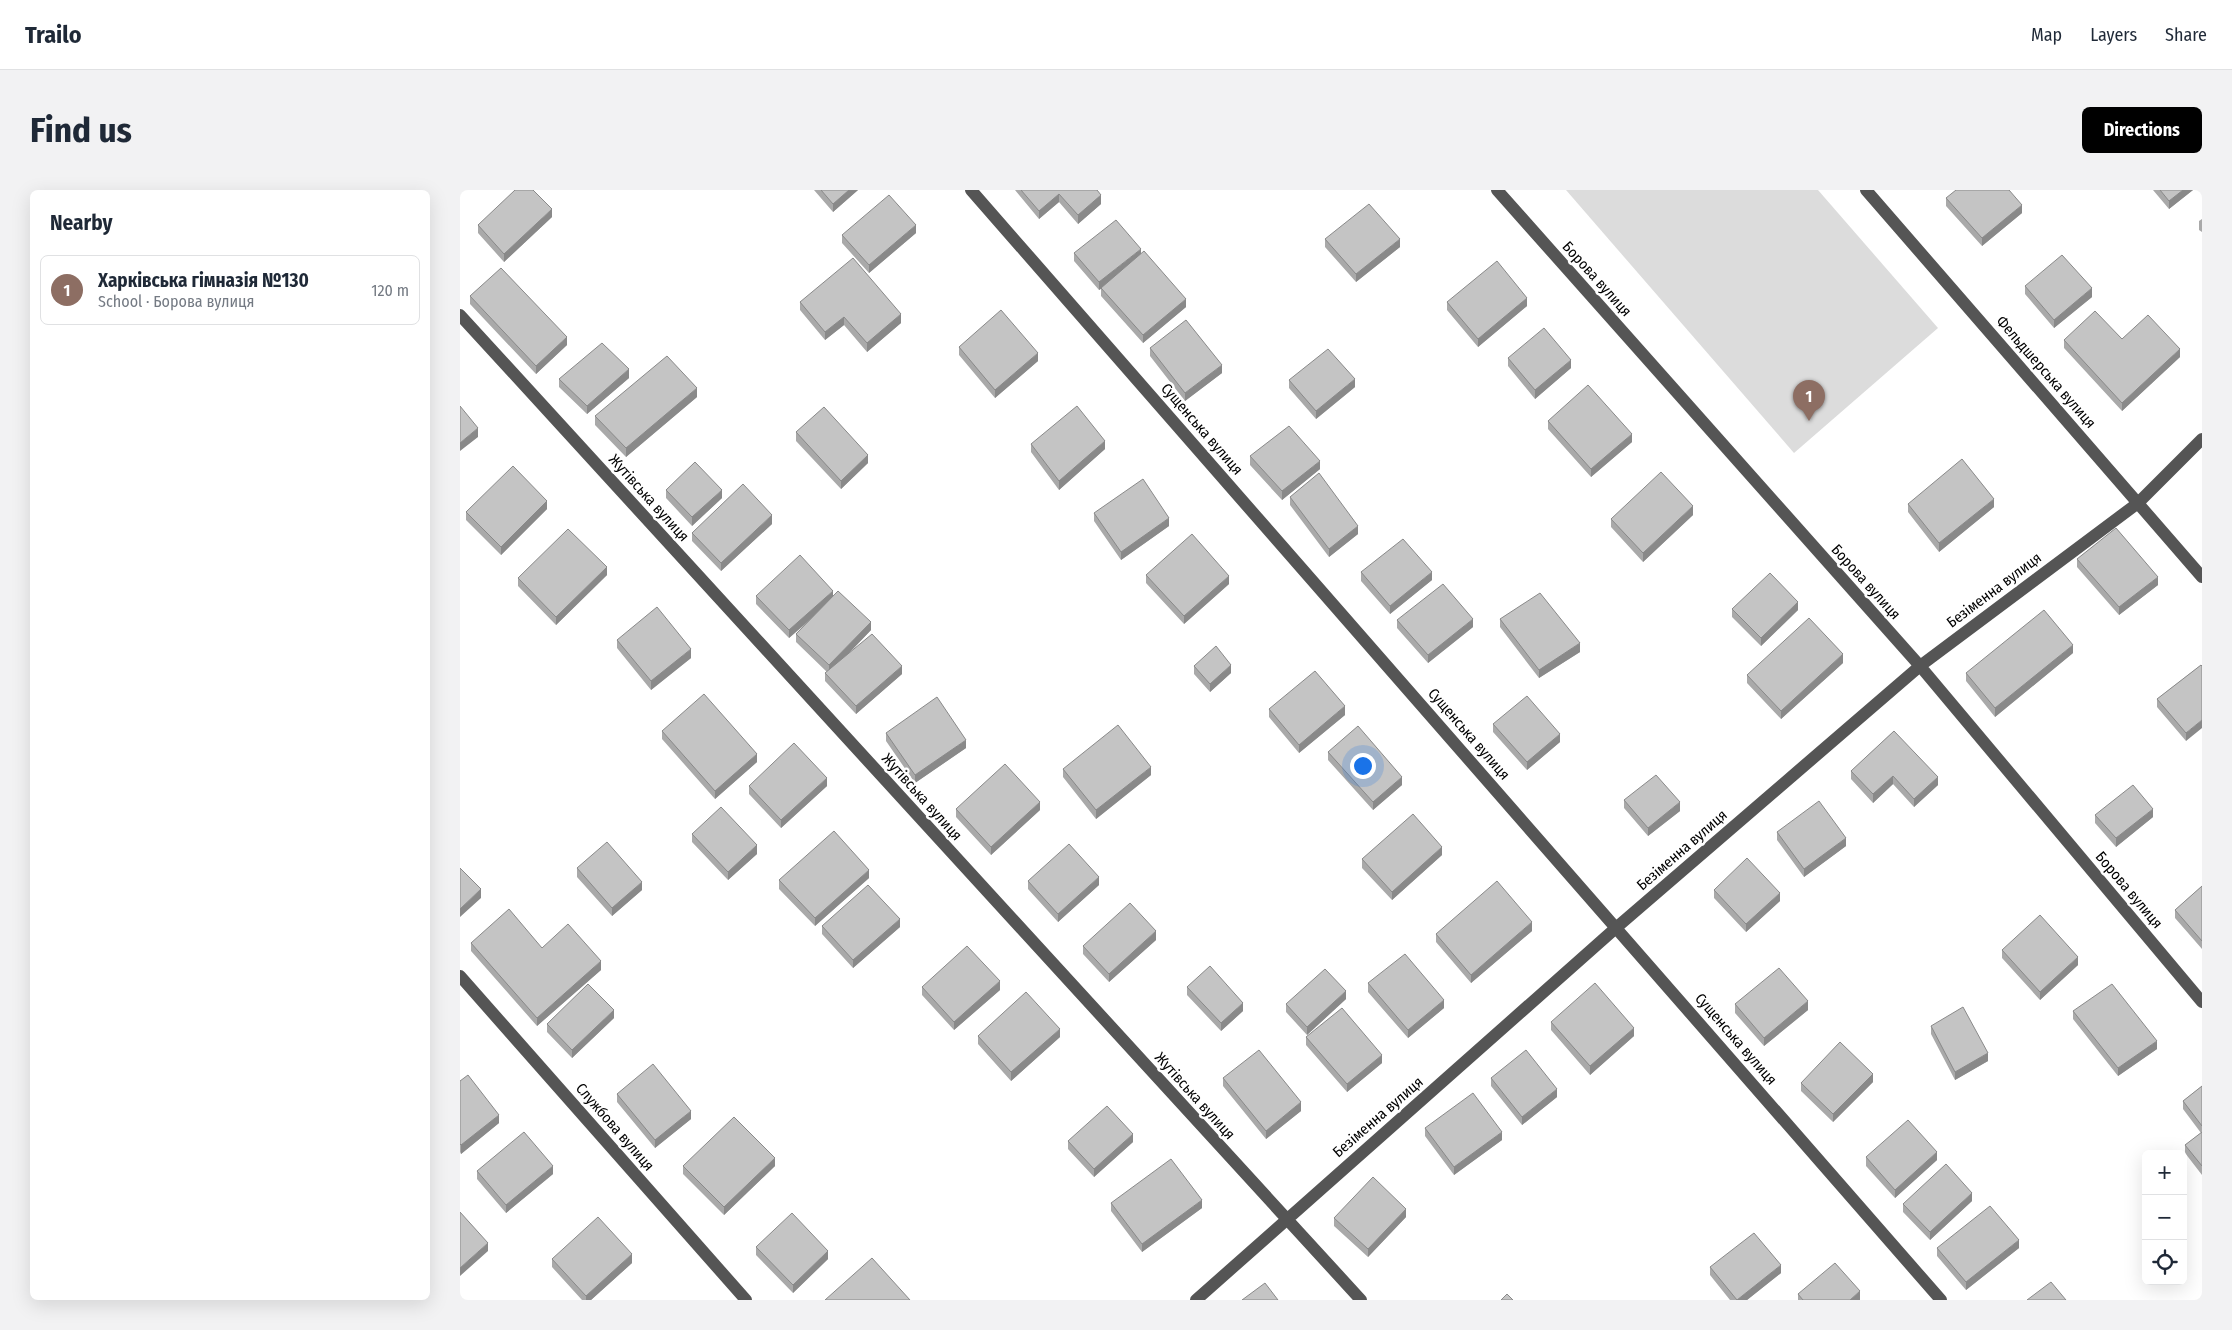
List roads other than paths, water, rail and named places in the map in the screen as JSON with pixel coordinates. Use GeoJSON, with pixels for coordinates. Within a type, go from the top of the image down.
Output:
{"type":"FeatureCollection","features":[{"type":"Feature","properties":{"kind":"street","name":"Сущенська вулиця"},"geometry":{"type":"LineString","coordinates":[[971,190],[1942,1300]]}},
{"type":"Feature","properties":{"kind":"street","name":"Борова вулиця"},"geometry":{"type":"LineString","coordinates":[[1497,190],[1920,666],[2202,1002]]}},
{"type":"Feature","properties":{"kind":"street","name":"Фельдшерська вулиця"},"geometry":{"type":"LineString","coordinates":[[1866,190],[2202,576]]}},
{"type":"Feature","properties":{"kind":"street","name":"Жутівська вулиця"},"geometry":{"type":"LineString","coordinates":[[460,315],[1286,1220],[1362,1300]]}},
{"type":"Feature","properties":{"kind":"street","name":"Безіменна вулиця"},"geometry":{"type":"LineString","coordinates":[[1196,1300],[1617,927],[1920,666],[2138,503],[2202,439]]}},
{"type":"Feature","properties":{"kind":"street","name":"Службова вулиця"},"geometry":{"type":"LineString","coordinates":[[460,976],[746,1300]]}},
{"type":"Feature","properties":{"kind":"place","name":"Харківська гімназія №130"},"geometry":{"type":"Point","coordinates":[1809,421]}}]}
